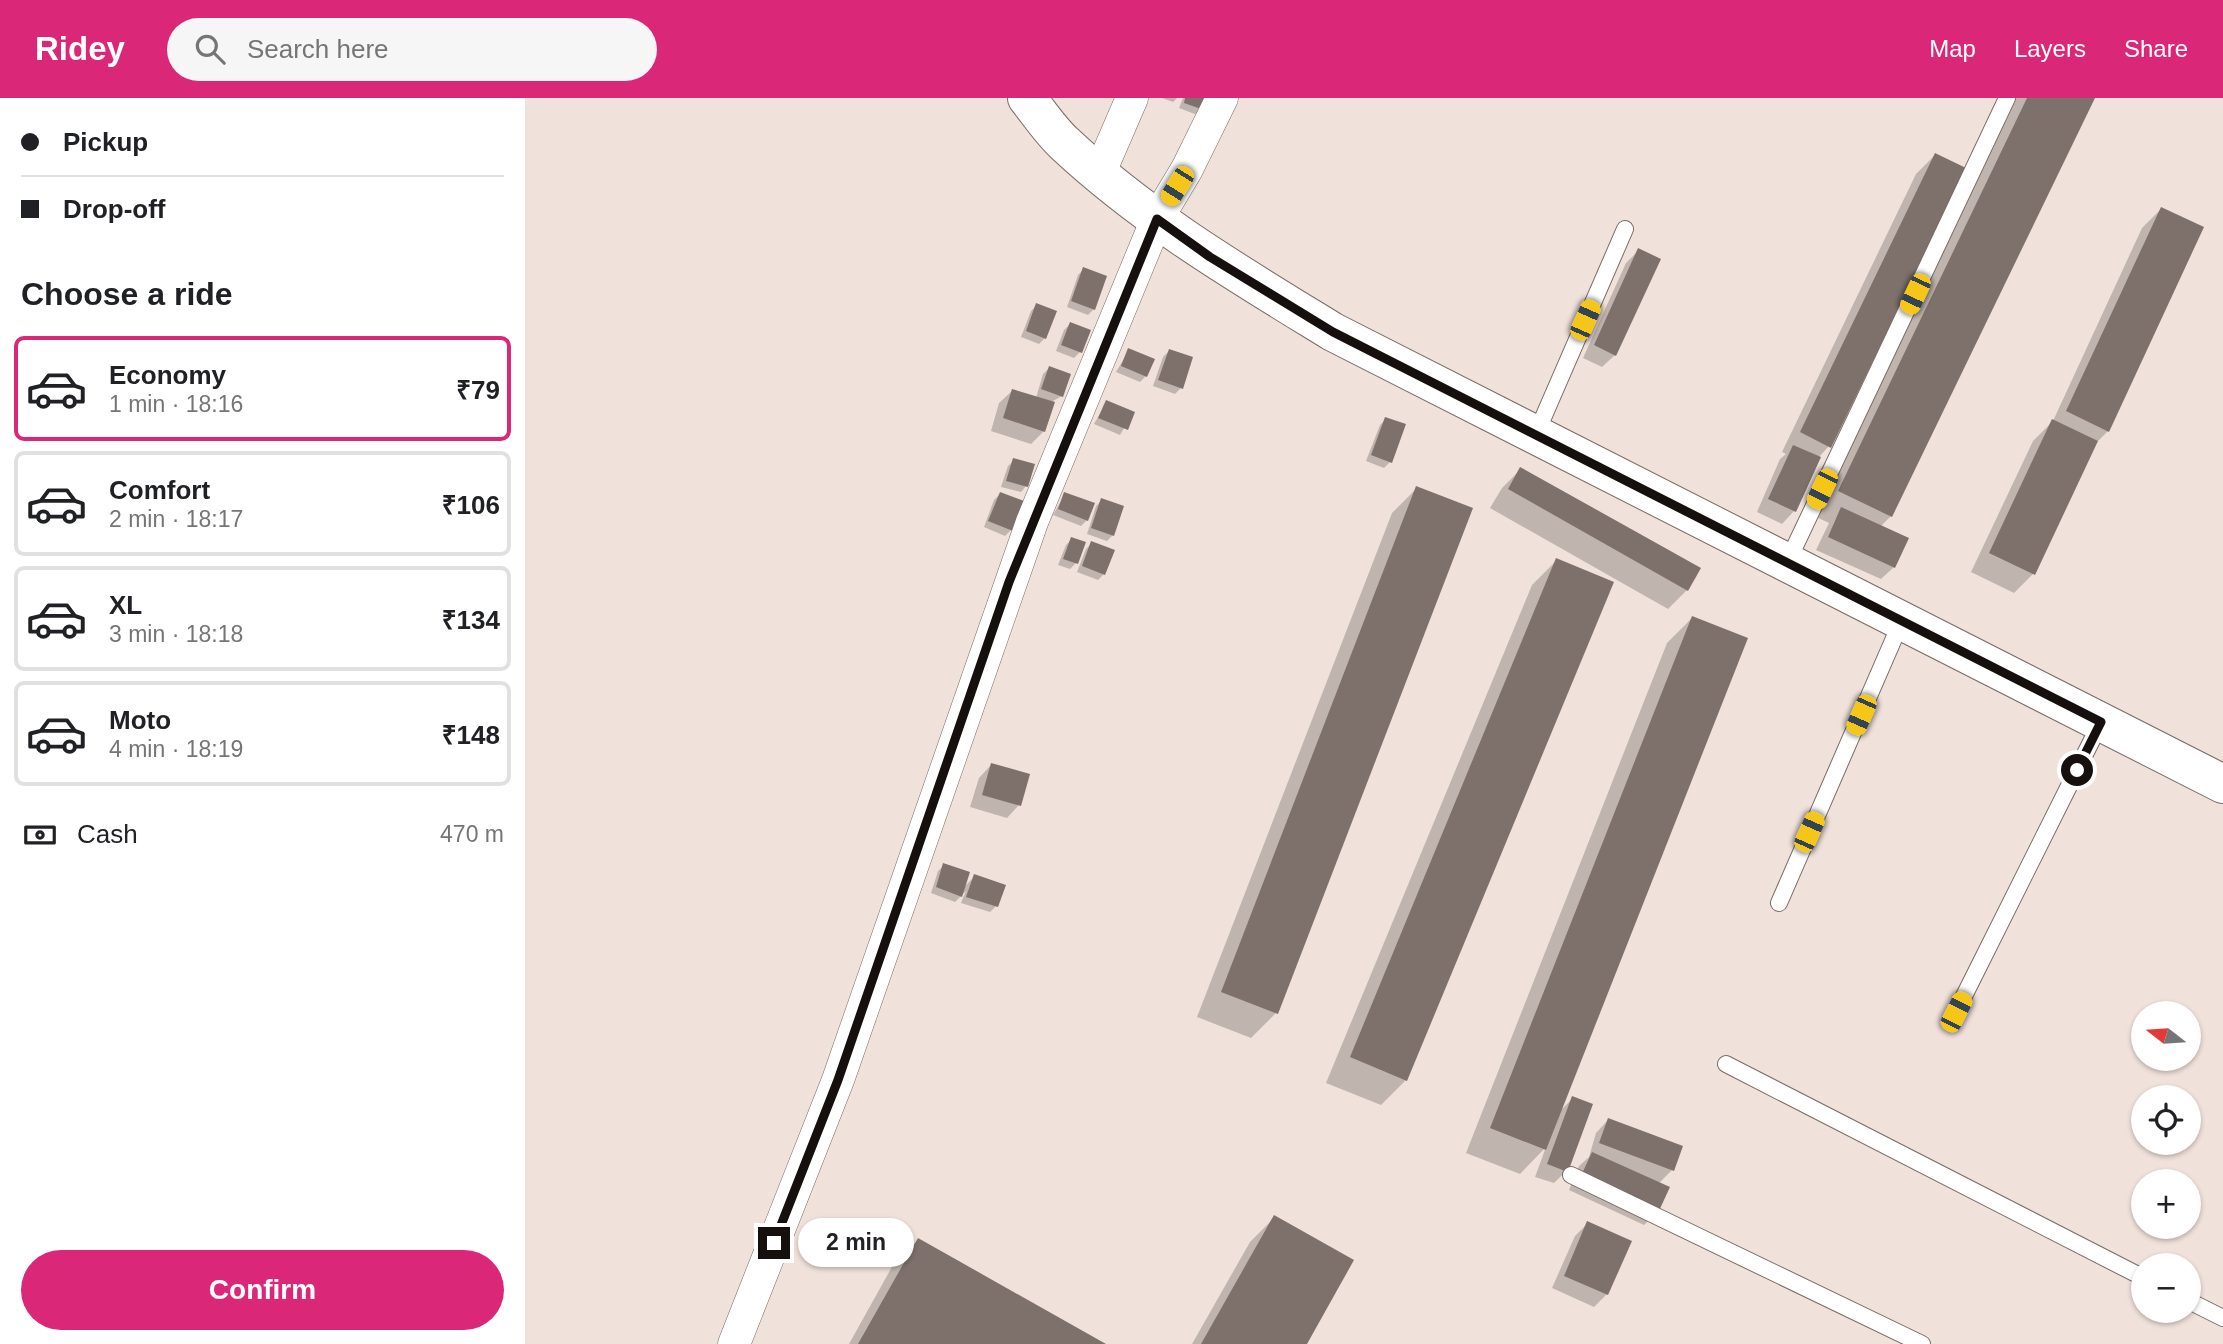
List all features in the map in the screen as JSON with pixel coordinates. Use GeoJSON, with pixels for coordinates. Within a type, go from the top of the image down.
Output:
{"type":"FeatureCollection","features":[{"type":"Feature","properties":{"kind":"street"},"geometry":{"type":"LineString","coordinates":[[1027,98],[1063,142],[1157,219],[1210,257],[1333,332],[2223,784]]}},
{"type":"Feature","properties":{"kind":"street"},"geometry":{"type":"LineString","coordinates":[[1100,172],[1132,98]]}},
{"type":"Feature","properties":{"kind":"street"},"geometry":{"type":"LineString","coordinates":[[734,1344],[838,1080],[1009,582],[1157,219],[1187,169],[1222,98]]}},
{"type":"Feature","properties":{"kind":"lane"},"geometry":{"type":"LineString","coordinates":[[1787,563],[2007,98]]}},
{"type":"Feature","properties":{"kind":"lane"},"geometry":{"type":"LineString","coordinates":[[1536,434],[1625,229]]}},
{"type":"Feature","properties":{"kind":"lane"},"geometry":{"type":"LineString","coordinates":[[1779,903],[1902,620]]}},
{"type":"Feature","properties":{"kind":"lane"},"geometry":{"type":"LineString","coordinates":[[1956,1012],[2101,722]]}},
{"type":"Feature","properties":{"kind":"lane"},"geometry":{"type":"LineString","coordinates":[[1726,1064],[2131,1271]]}},
{"type":"Feature","properties":{"kind":"lane"},"geometry":{"type":"LineString","coordinates":[[1571,1175],[1922,1344]]}},
{"type":"Feature","properties":{"kind":"lane"},"geometry":{"type":"LineString","coordinates":[[2201,1307],[2223,1318]]}},
{"type":"Feature","properties":{"kind":"building"},"geometry":{"type":"Polygon","coordinates":[[[1185,98],[1212,98],[1207,111],[1184,103],[1185,98]]]}},
{"type":"Feature","properties":{"kind":"building"},"geometry":{"type":"Polygon","coordinates":[[[2027,98],[2095,98],[1892,517],[1838,491],[2027,98]]]}},
{"type":"Feature","properties":{"kind":"building"},"geometry":{"type":"Polygon","coordinates":[[[1935,153],[1966,168],[1831,448],[1800,432],[1935,153]]]}},
{"type":"Feature","properties":{"kind":"building"},"geometry":{"type":"Polygon","coordinates":[[[2161,207],[2204,227],[2109,432],[2066,411],[2161,207]]]}},
{"type":"Feature","properties":{"kind":"building"},"geometry":{"type":"Polygon","coordinates":[[[1638,248],[1661,259],[1616,356],[1594,345],[1638,248]]]}},
{"type":"Feature","properties":{"kind":"building"},"geometry":{"type":"Polygon","coordinates":[[[1083,267],[1107,276],[1095,310],[1071,301],[1083,267]]]}},
{"type":"Feature","properties":{"kind":"building"},"geometry":{"type":"Polygon","coordinates":[[[1036,303],[1057,311],[1046,339],[1026,331],[1036,303]]]}},
{"type":"Feature","properties":{"kind":"building"},"geometry":{"type":"Polygon","coordinates":[[[1070,322],[1091,330],[1082,353],[1061,345],[1070,322]]]}},
{"type":"Feature","properties":{"kind":"building"},"geometry":{"type":"Polygon","coordinates":[[[1128,348],[1155,359],[1147,377],[1121,366],[1128,348]]]}},
{"type":"Feature","properties":{"kind":"building"},"geometry":{"type":"Polygon","coordinates":[[[1169,349],[1193,357],[1183,389],[1158,380],[1169,349]]]}},
{"type":"Feature","properties":{"kind":"building"},"geometry":{"type":"Polygon","coordinates":[[[1049,366],[1071,374],[1063,397],[1041,389],[1049,366]]]}},
{"type":"Feature","properties":{"kind":"building"},"geometry":{"type":"Polygon","coordinates":[[[1012,389],[1055,402],[1045,432],[1003,418],[1012,389]]]}},
{"type":"Feature","properties":{"kind":"building"},"geometry":{"type":"Polygon","coordinates":[[[1106,400],[1135,412],[1128,430],[1098,418],[1106,400]]]}},
{"type":"Feature","properties":{"kind":"building"},"geometry":{"type":"Polygon","coordinates":[[[1385,417],[1406,424],[1392,463],[1371,455],[1385,417]]]}},
{"type":"Feature","properties":{"kind":"building"},"geometry":{"type":"Polygon","coordinates":[[[2052,419],[2098,441],[2035,575],[1989,553],[2052,419]]]}},
{"type":"Feature","properties":{"kind":"building"},"geometry":{"type":"Polygon","coordinates":[[[1793,445],[1821,457],[1796,512],[1768,499],[1793,445]]]}},
{"type":"Feature","properties":{"kind":"building"},"geometry":{"type":"Polygon","coordinates":[[[1013,458],[1035,464],[1028,487],[1006,481],[1013,458]]]}},
{"type":"Feature","properties":{"kind":"building"},"geometry":{"type":"Polygon","coordinates":[[[1520,467],[1701,568],[1688,591],[1508,489],[1520,467]]]}},
{"type":"Feature","properties":{"kind":"building"},"geometry":{"type":"Polygon","coordinates":[[[1416,486],[1473,508],[1278,1014],[1221,992],[1416,486]]]}},
{"type":"Feature","properties":{"kind":"building"},"geometry":{"type":"Polygon","coordinates":[[[1000,492],[1024,501],[1013,531],[988,521],[1000,492]]]}},
{"type":"Feature","properties":{"kind":"building"},"geometry":{"type":"Polygon","coordinates":[[[1064,492],[1095,503],[1088,521],[1058,509],[1064,492]]]}},
{"type":"Feature","properties":{"kind":"building"},"geometry":{"type":"Polygon","coordinates":[[[1101,498],[1124,506],[1114,536],[1091,528],[1101,498]]]}},
{"type":"Feature","properties":{"kind":"building"},"geometry":{"type":"Polygon","coordinates":[[[1841,507],[1909,538],[1895,568],[1828,537],[1841,507]]]}},
{"type":"Feature","properties":{"kind":"building"},"geometry":{"type":"Polygon","coordinates":[[[1071,537],[1086,542],[1078,564],[1063,559],[1071,537]]]}},
{"type":"Feature","properties":{"kind":"building"},"geometry":{"type":"Polygon","coordinates":[[[1091,541],[1115,550],[1105,575],[1082,566],[1091,541]]]}},
{"type":"Feature","properties":{"kind":"building"},"geometry":{"type":"Polygon","coordinates":[[[1556,558],[1614,582],[1407,1081],[1350,1057],[1556,558]]]}},
{"type":"Feature","properties":{"kind":"building"},"geometry":{"type":"Polygon","coordinates":[[[1692,616],[1748,638],[1546,1150],[1490,1128],[1692,616]]]}},
{"type":"Feature","properties":{"kind":"building"},"geometry":{"type":"Polygon","coordinates":[[[991,763],[1030,774],[1021,806],[982,795],[991,763]]]}},
{"type":"Feature","properties":{"kind":"building"},"geometry":{"type":"Polygon","coordinates":[[[943,863],[970,872],[962,897],[936,887],[943,863]]]}},
{"type":"Feature","properties":{"kind":"building"},"geometry":{"type":"Polygon","coordinates":[[[974,874],[1006,885],[998,907],[966,897],[974,874]]]}},
{"type":"Feature","properties":{"kind":"building"},"geometry":{"type":"Polygon","coordinates":[[[1572,1096],[1593,1104],[1568,1172],[1547,1164],[1572,1096]]]}},
{"type":"Feature","properties":{"kind":"building"},"geometry":{"type":"Polygon","coordinates":[[[1608,1118],[1683,1146],[1674,1171],[1599,1143],[1608,1118]]]}},
{"type":"Feature","properties":{"kind":"building"},"geometry":{"type":"Polygon","coordinates":[[[1592,1152],[1670,1187],[1658,1213],[1580,1178],[1592,1152]]]}},
{"type":"Feature","properties":{"kind":"building"},"geometry":{"type":"Polygon","coordinates":[[[1274,1215],[1354,1260],[1307,1344],[1201,1344],[1274,1215]]]}},
{"type":"Feature","properties":{"kind":"building"},"geometry":{"type":"Polygon","coordinates":[[[1587,1221],[1632,1241],[1608,1295],[1564,1276],[1587,1221]]]}},
{"type":"Feature","properties":{"kind":"building"},"geometry":{"type":"Polygon","coordinates":[[[918,1238],[1106,1344],[858,1344],[918,1238]]]}},
{"type":"Feature","properties":{"kind":"route"},"geometry":{"type":"LineString","coordinates":[[774,1243],[838,1080],[1009,582],[1157,219],[1210,257],[1333,332],[2101,722],[2077,770]]}}]}
